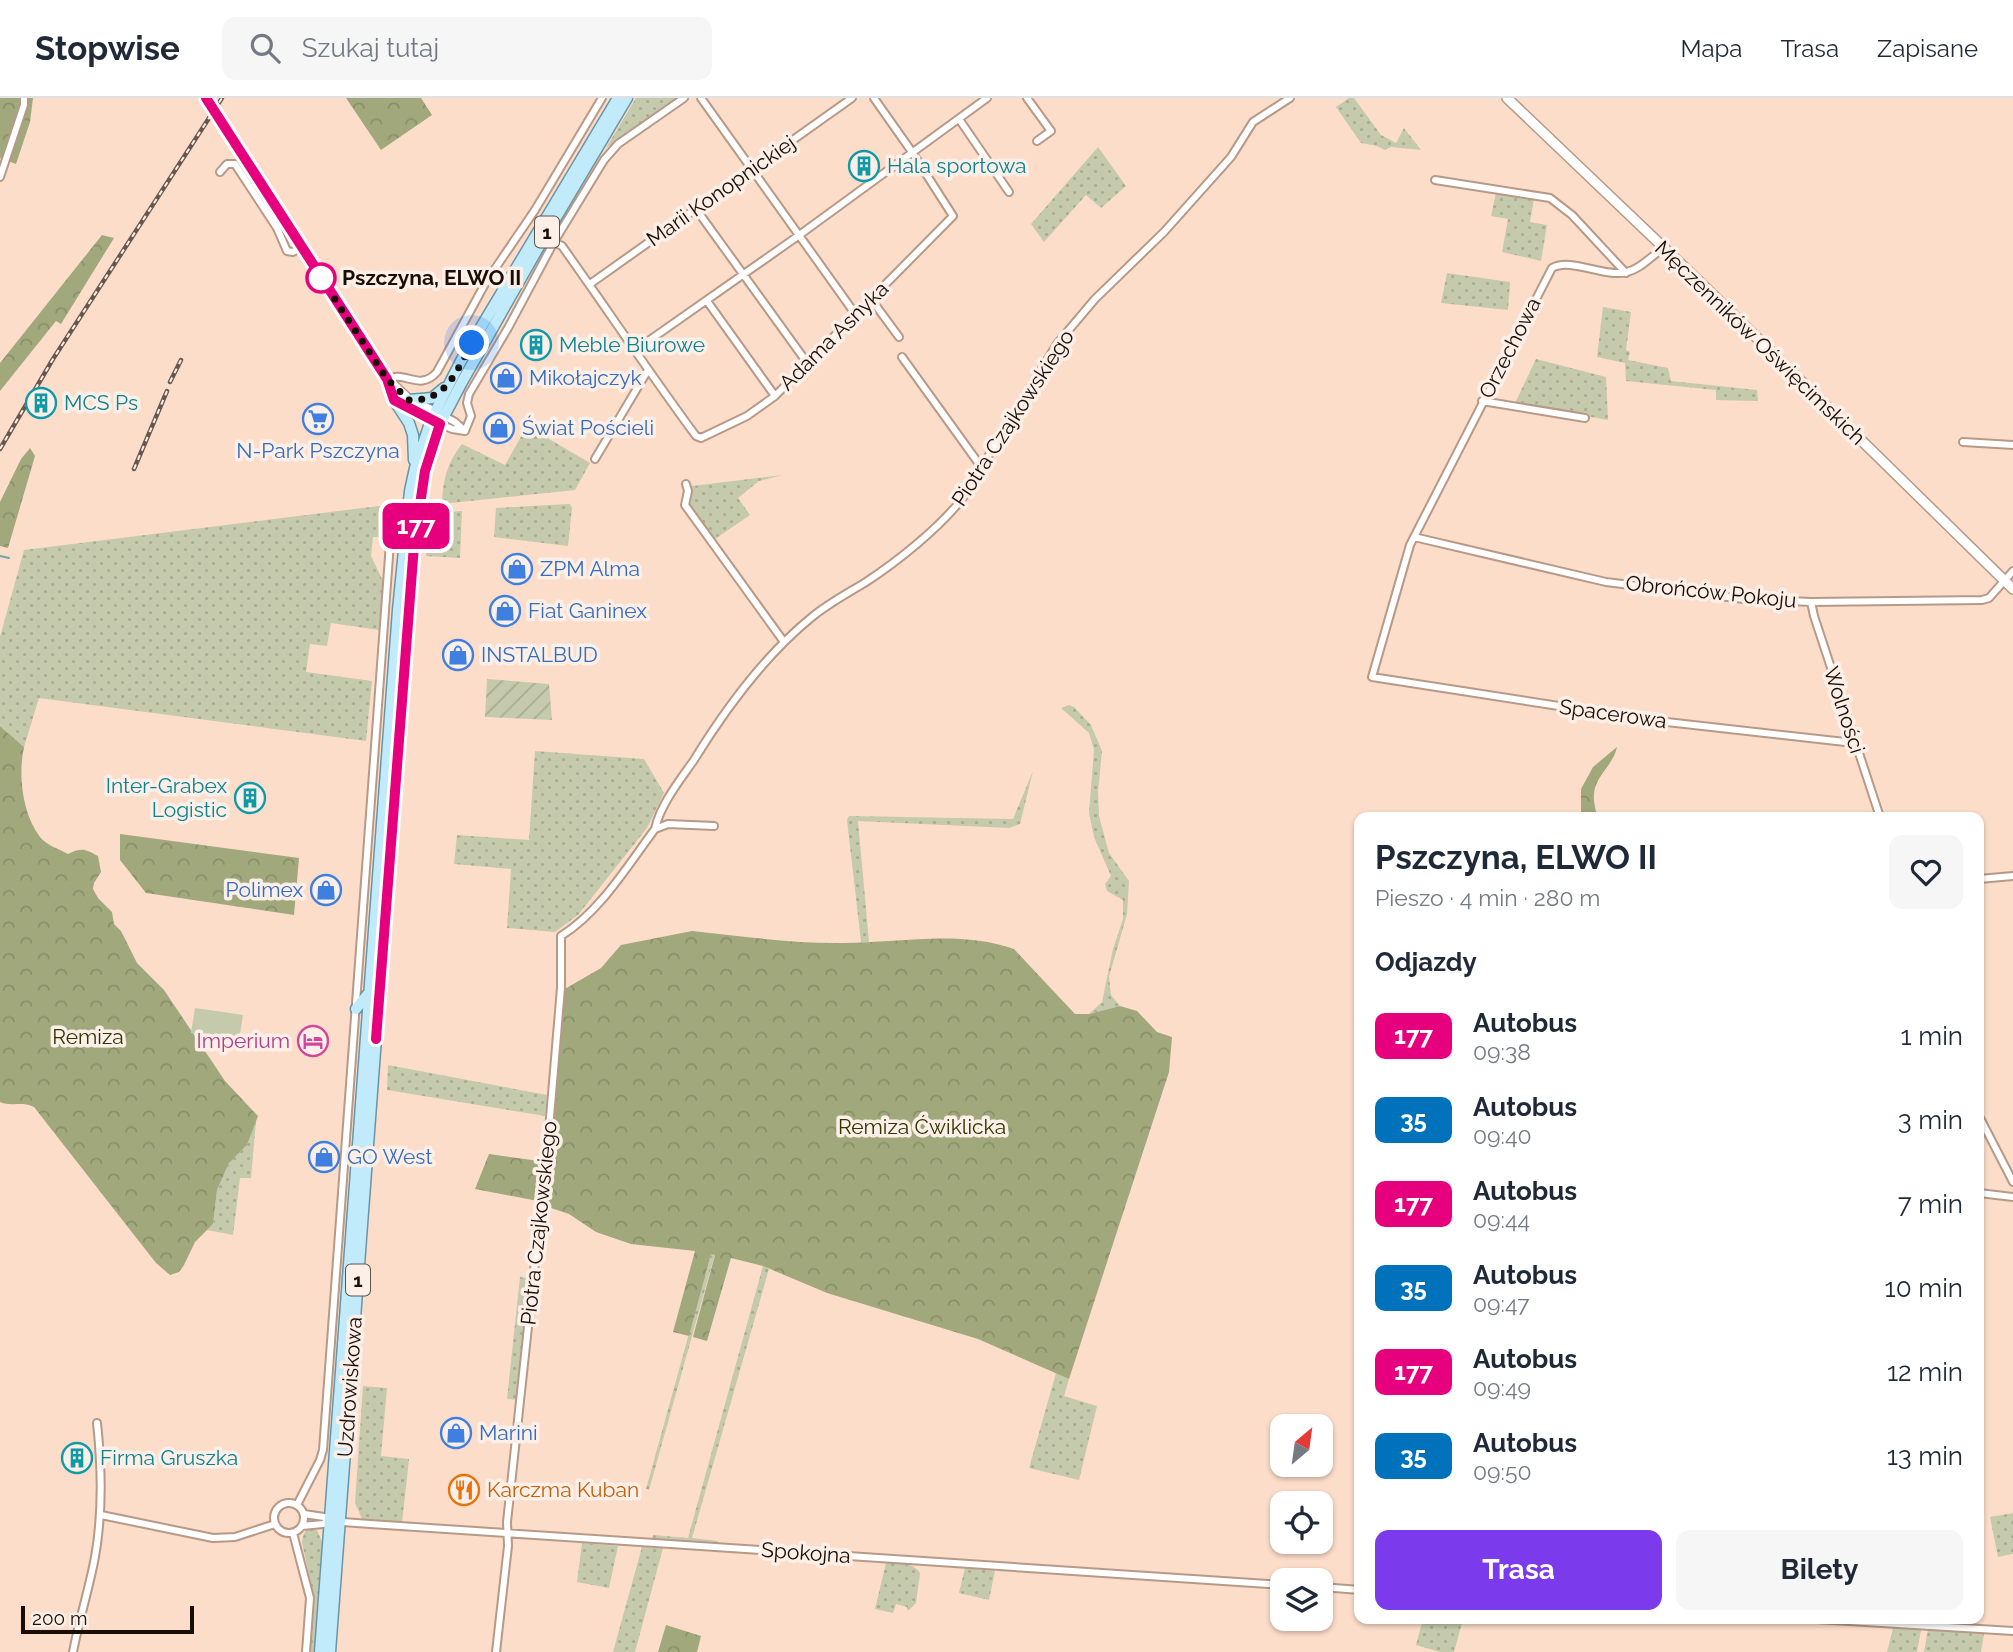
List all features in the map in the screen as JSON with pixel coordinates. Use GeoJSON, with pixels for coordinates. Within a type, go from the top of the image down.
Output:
{"type":"FeatureCollection","features":[{"type":"Feature","properties":{"kind":"main road"},"geometry":{"type":"LineString","coordinates":[[206,98],[387,379],[409,400],[437,418]]}},
{"type":"Feature","properties":{"kind":"main road","name":"1"},"geometry":{"type":"LineString","coordinates":[[371,1039],[369,992],[402,558],[415,468],[449,383],[618,98]]}},
{"type":"Feature","properties":{"kind":"main road","name":"1"},"geometry":{"type":"LineString","coordinates":[[371,1039],[384,927],[417,518],[437,418],[626,98]]}},
{"type":"Feature","properties":{"kind":"main road","name":"Męczenników Oświęcimskich"},"geometry":{"type":"LineString","coordinates":[[1507,98],[2013,589]]}},
{"type":"Feature","properties":{"kind":"main road"},"geometry":{"type":"LineString","coordinates":[[387,379],[394,400],[409,423],[415,468]]}},
{"type":"Feature","properties":{"kind":"main road"},"geometry":{"type":"LineString","coordinates":[[409,400],[432,398],[449,383]]}},
{"type":"Feature","properties":{"kind":"main road"},"geometry":{"type":"LineString","coordinates":[[394,400],[437,418]]}},
{"type":"Feature","properties":{"kind":"main road"},"geometry":{"type":"LineString","coordinates":[[356,1009],[369,992]]}},
{"type":"Feature","properties":{"kind":"main road","name":"Uzdrowiskowa"},"geometry":{"type":"LineString","coordinates":[[330,1652],[339,1390],[371,1039]]}},
{"type":"Feature","properties":{"kind":"main road","name":"Uzdrowiskowa"},"geometry":{"type":"LineString","coordinates":[[320,1652],[334,1521],[371,1039]]}},
{"type":"Feature","properties":{"kind":"street"},"geometry":{"type":"LineString","coordinates":[[0,177],[24,98]]}},
{"type":"Feature","properties":{"kind":"street"},"geometry":{"type":"LineString","coordinates":[[387,379],[396,376],[422,381],[437,372],[486,282],[536,210],[602,98]]}},
{"type":"Feature","properties":{"kind":"street"},"geometry":{"type":"LineString","coordinates":[[437,418],[452,429],[465,431],[471,416],[467,403],[469,394],[554,242],[604,160],[618,145],[684,98]]}},
{"type":"Feature","properties":{"kind":"street"},"geometry":{"type":"LineString","coordinates":[[701,98],[856,315]]}},
{"type":"Feature","properties":{"kind":"street","name":"Marii Konopnickiej"},"geometry":{"type":"LineString","coordinates":[[590,285],[852,98]]}},
{"type":"Feature","properties":{"kind":"street"},"geometry":{"type":"LineString","coordinates":[[874,98],[912,152]]}},
{"type":"Feature","properties":{"kind":"street"},"geometry":{"type":"LineString","coordinates":[[636,349],[798,236],[987,98]]}},
{"type":"Feature","properties":{"kind":"street"},"geometry":{"type":"LineString","coordinates":[[1027,98],[1051,131],[1037,141]]}},
{"type":"Feature","properties":{"kind":"street","name":"Piotra Czajkowskiego"},"geometry":{"type":"LineString","coordinates":[[496,1652],[548,1141],[561,988],[561,936],[571,930],[602,898],[655,829],[671,795],[707,739],[751,680],[784,642],[813,616],[868,581],[948,516],[982,468],[1057,344],[1095,299],[1164,232],[1231,157],[1253,122],[1290,98]]}},
{"type":"Feature","properties":{"kind":"street"},"geometry":{"type":"LineString","coordinates":[[959,119],[1009,192]]}},
{"type":"Feature","properties":{"kind":"street","name":"Adama Asnyka"},"geometry":{"type":"LineString","coordinates":[[648,370],[696,436],[701,438],[747,416],[775,396],[953,216],[912,152]]}},
{"type":"Feature","properties":{"kind":"street"},"geometry":{"type":"LineString","coordinates":[[220,172],[228,164],[235,164],[277,228],[287,251],[292,252],[302,247]]}},
{"type":"Feature","properties":{"kind":"street"},"geometry":{"type":"LineString","coordinates":[[563,164],[575,171]]}},
{"type":"Feature","properties":{"kind":"street"},"geometry":{"type":"LineString","coordinates":[[1435,180],[1550,198],[1572,215],[1626,273],[1664,248]]}},
{"type":"Feature","properties":{"kind":"street"},"geometry":{"type":"LineString","coordinates":[[696,209],[808,364]]}},
{"type":"Feature","properties":{"kind":"street"},"geometry":{"type":"LineString","coordinates":[[554,242],[562,246],[636,349],[648,370],[595,459]]}},
{"type":"Feature","properties":{"kind":"street","name":"Orzechowa"},"geometry":{"type":"LineString","coordinates":[[1372,677],[1409,545],[1552,268],[1560,264],[1609,273],[1626,273]]}},
{"type":"Feature","properties":{"kind":"street"},"geometry":{"type":"LineString","coordinates":[[871,299],[899,337]]}},
{"type":"Feature","properties":{"kind":"street"},"geometry":{"type":"LineString","coordinates":[[707,300],[775,396]]}},
{"type":"Feature","properties":{"kind":"street"},"geometry":{"type":"LineString","coordinates":[[902,357],[982,468]]}},
{"type":"Feature","properties":{"kind":"street"},"geometry":{"type":"LineString","coordinates":[[1482,401],[1585,418]]}},
{"type":"Feature","properties":{"kind":"street"},"geometry":{"type":"LineString","coordinates":[[1963,442],[2013,445]]}},
{"type":"Feature","properties":{"kind":"street"},"geometry":{"type":"LineString","coordinates":[[686,484],[688,491],[685,505],[784,642]]}},
{"type":"Feature","properties":{"kind":"street","name":"Obrońców Pokoju"},"geometry":{"type":"LineString","coordinates":[[1414,537],[1606,582],[1744,599],[1811,602],[1982,600],[1989,598],[2013,571]]}},
{"type":"Feature","properties":{"kind":"street"},"geometry":{"type":"LineString","coordinates":[[297,1505],[323,1450],[390,543]]}},
{"type":"Feature","properties":{"kind":"street","name":"Wolności"},"geometry":{"type":"LineString","coordinates":[[1811,602],[1878,812]]}},
{"type":"Feature","properties":{"kind":"street","name":"Spacerowa"},"geometry":{"type":"LineString","coordinates":[[1372,677],[1649,720],[1854,743]]}},
{"type":"Feature","properties":{"kind":"street"},"geometry":{"type":"LineString","coordinates":[[655,829],[668,824],[715,826]]}},
{"type":"Feature","properties":{"kind":"street"},"geometry":{"type":"LineString","coordinates":[[1984,879],[2013,876]]}},
{"type":"Feature","properties":{"kind":"street"},"geometry":{"type":"LineString","coordinates":[[384,927],[396,928]]}},
{"type":"Feature","properties":{"kind":"street"},"geometry":{"type":"LineString","coordinates":[[1984,1126],[2013,1182]]}},
{"type":"Feature","properties":{"kind":"street"},"geometry":{"type":"LineString","coordinates":[[1984,1194],[2013,1197]]}},
{"type":"Feature","properties":{"kind":"street"},"geometry":{"type":"LineString","coordinates":[[73,1652],[94,1561],[101,1515],[102,1468],[97,1423]]}},
{"type":"Feature","properties":{"kind":"street"},"geometry":{"type":"LineString","coordinates":[[287,1503],[297,1505],[304,1514],[334,1521],[302,1526],[293,1533],[281,1531],[275,1524],[274,1515],[279,1507],[287,1503]]}},
{"type":"Feature","properties":{"kind":"street"},"geometry":{"type":"LineString","coordinates":[[302,1526],[304,1514]]}},
{"type":"Feature","properties":{"kind":"street"},"geometry":{"type":"LineString","coordinates":[[101,1515],[213,1538],[235,1537],[275,1524]]}},
{"type":"Feature","properties":{"kind":"street","name":"Spokojna"},"geometry":{"type":"LineString","coordinates":[[334,1521],[1270,1584]]}},
{"type":"Feature","properties":{"kind":"street"},"geometry":{"type":"LineString","coordinates":[[293,1533],[310,1598],[306,1652]]}},
{"type":"Feature","properties":{"kind":"street"},"geometry":{"type":"LineString","coordinates":[[1333,1588],[1354,1590]]}},
{"type":"Feature","properties":{"kind":"street"},"geometry":{"type":"LineString","coordinates":[[1898,1624],[2013,1631]]}},
{"type":"Feature","properties":{"kind":"green space"},"geometry":{"type":"Polygon","coordinates":[[[0,98],[33,98],[30,122],[16,164],[0,158],[0,98]]]}},
{"type":"Feature","properties":{"kind":"green space"},"geometry":{"type":"Polygon","coordinates":[[[346,98],[421,98],[432,115],[381,150],[346,98]]]}},
{"type":"Feature","properties":{"kind":"green space"},"geometry":{"type":"Polygon","coordinates":[[[636,98],[679,98],[606,148],[636,98]]]}},
{"type":"Feature","properties":{"kind":"green space"},"geometry":{"type":"Polygon","coordinates":[[[1349,98],[1354,98],[1381,135],[1396,143],[1404,128],[1421,150],[1391,147],[1385,150],[1361,143],[1336,107],[1349,98]]]}},
{"type":"Feature","properties":{"kind":"green space"},"geometry":{"type":"Polygon","coordinates":[[[1098,147],[1126,186],[1101,208],[1086,195],[1044,242],[1031,224],[1098,147]]]}},
{"type":"Feature","properties":{"kind":"green space"},"geometry":{"type":"Polygon","coordinates":[[[1496,193],[1534,199],[1530,222],[1547,225],[1541,261],[1502,252],[1508,219],[1491,216],[1496,193]]]}},
{"type":"Feature","properties":{"kind":"green space"},"geometry":{"type":"Polygon","coordinates":[[[102,235],[114,238],[61,324],[56,321],[0,391],[0,363],[102,235]]]}},
{"type":"Feature","properties":{"kind":"green space"},"geometry":{"type":"Polygon","coordinates":[[[1447,273],[1510,282],[1508,310],[1441,303],[1447,273]]]}},
{"type":"Feature","properties":{"kind":"green space"},"geometry":{"type":"Polygon","coordinates":[[[1603,307],[1631,312],[1626,350],[1630,352],[1628,360],[1668,368],[1671,381],[1757,390],[1758,401],[1716,400],[1716,390],[1626,381],[1625,363],[1597,357],[1603,307]]]}},
{"type":"Feature","properties":{"kind":"green space"},"geometry":{"type":"Polygon","coordinates":[[[1536,359],[1606,377],[1608,420],[1515,403],[1536,359]]]}},
{"type":"Feature","properties":{"kind":"green space"},"geometry":{"type":"Polygon","coordinates":[[[527,426],[590,463],[575,490],[442,504],[447,472],[462,444],[505,465],[527,426]]]}},
{"type":"Feature","properties":{"kind":"green space"},"geometry":{"type":"Polygon","coordinates":[[[30,448],[35,456],[8,548],[0,546],[0,502],[21,459],[30,448]]]}},
{"type":"Feature","properties":{"kind":"green space"},"geometry":{"type":"Polygon","coordinates":[[[783,475],[759,481],[738,498],[750,515],[715,539],[690,505],[692,486],[783,475]]]}},
{"type":"Feature","properties":{"kind":"green space"},"geometry":{"type":"Polygon","coordinates":[[[570,504],[572,508],[568,546],[494,537],[496,508],[570,504]]]}},
{"type":"Feature","properties":{"kind":"green space"},"geometry":{"type":"Polygon","coordinates":[[[387,505],[387,537],[373,537],[371,556],[383,581],[379,630],[331,623],[327,646],[310,644],[306,672],[372,681],[366,741],[39,698],[24,747],[0,726],[0,637],[24,550],[387,505]]]}},
{"type":"Feature","properties":{"kind":"green space"},"geometry":{"type":"Polygon","coordinates":[[[462,511],[460,558],[426,556],[430,518],[435,513],[462,511]]]}},
{"type":"Feature","properties":{"kind":"green space"},"geometry":{"type":"Polygon","coordinates":[[[487,679],[549,684],[552,720],[485,717],[487,679]]]}},
{"type":"Feature","properties":{"kind":"green space"},"geometry":{"type":"Polygon","coordinates":[[[1069,705],[1091,725],[1102,751],[1098,792],[1099,816],[1109,853],[1129,881],[1127,914],[1109,977],[1111,995],[1120,1006],[1089,1014],[1102,1002],[1113,949],[1123,919],[1123,900],[1107,891],[1105,884],[1111,876],[1094,837],[1089,813],[1094,750],[1089,733],[1061,708],[1069,705]]]}},
{"type":"Feature","properties":{"kind":"green space","name":"Remiza"},"geometry":{"type":"Polygon","coordinates":[[[0,726],[24,747],[21,770],[25,805],[40,837],[49,845],[68,854],[83,850],[98,856],[101,872],[93,889],[112,912],[114,924],[121,931],[137,963],[164,990],[225,1081],[258,1116],[247,1145],[229,1163],[217,1190],[213,1224],[195,1242],[179,1272],[170,1275],[156,1263],[34,1107],[0,1102],[0,726]]]}},
{"type":"Feature","properties":{"kind":"green space"},"geometry":{"type":"Polygon","coordinates":[[[1617,747],[1595,788],[1596,812],[1581,812],[1581,789],[1593,767],[1617,747]]]}},
{"type":"Feature","properties":{"kind":"green space"},"geometry":{"type":"Polygon","coordinates":[[[535,751],[644,759],[664,793],[647,828],[578,915],[555,932],[507,928],[511,869],[454,864],[457,835],[529,840],[535,751]]]}},
{"type":"Feature","properties":{"kind":"green space"},"geometry":{"type":"Polygon","coordinates":[[[1033,771],[1020,824],[1009,828],[858,821],[869,942],[861,942],[847,820],[849,816],[1013,819],[1033,771]]]}},
{"type":"Feature","properties":{"kind":"green space"},"geometry":{"type":"Polygon","coordinates":[[[120,834],[299,858],[294,915],[146,893],[120,860],[120,834]]]}},
{"type":"Feature","properties":{"kind":"green space","name":"Remiza Ćwiklicka"},"geometry":{"type":"Polygon","coordinates":[[[692,931],[819,943],[948,939],[992,943],[1014,949],[1075,1014],[1089,1014],[1120,1006],[1137,1011],[1157,1032],[1172,1037],[1169,1072],[1069,1379],[978,1339],[827,1293],[763,1266],[731,1258],[707,1341],[693,1337],[715,1255],[711,1254],[689,1336],[673,1332],[695,1251],[631,1244],[596,1232],[569,1214],[548,1207],[563,990],[601,968],[621,945],[692,931]]]}},
{"type":"Feature","properties":{"kind":"green space"},"geometry":{"type":"Polygon","coordinates":[[[195,1008],[243,1015],[239,1040],[191,1033],[195,1008]]]}},
{"type":"Feature","properties":{"kind":"green space"},"geometry":{"type":"Polygon","coordinates":[[[388,1065],[547,1095],[545,1116],[387,1090],[388,1065]]]}},
{"type":"Feature","properties":{"kind":"green space"},"geometry":{"type":"Polygon","coordinates":[[[256,1121],[251,1178],[240,1178],[233,1235],[207,1230],[213,1224],[217,1190],[229,1163],[247,1145],[256,1121]]]}},
{"type":"Feature","properties":{"kind":"green space"},"geometry":{"type":"Polygon","coordinates":[[[489,1154],[539,1161],[538,1201],[475,1189],[489,1154]]]}},
{"type":"Feature","properties":{"kind":"green space"},"geometry":{"type":"Polygon","coordinates":[[[711,1254],[715,1254],[649,1490],[646,1489],[711,1254]]]}},
{"type":"Feature","properties":{"kind":"green space"},"geometry":{"type":"Polygon","coordinates":[[[763,1266],[769,1269],[692,1538],[718,1541],[717,1544],[652,1539],[653,1535],[688,1538],[763,1266]]]}},
{"type":"Feature","properties":{"kind":"green space"},"geometry":{"type":"Polygon","coordinates":[[[520,1277],[532,1279],[518,1400],[507,1399],[520,1277]]]}},
{"type":"Feature","properties":{"kind":"green space"},"geometry":{"type":"Polygon","coordinates":[[[1056,1373],[1069,1379],[1064,1396],[1097,1406],[1079,1480],[1029,1468],[1056,1373]]]}},
{"type":"Feature","properties":{"kind":"green space"},"geometry":{"type":"Polygon","coordinates":[[[363,1386],[387,1388],[381,1456],[409,1459],[402,1523],[363,1521],[355,1503],[363,1386]]]}},
{"type":"Feature","properties":{"kind":"green space"},"geometry":{"type":"Polygon","coordinates":[[[2013,1513],[2013,1554],[1998,1557],[1990,1517],[2013,1513]]]}},
{"type":"Feature","properties":{"kind":"green space"},"geometry":{"type":"Polygon","coordinates":[[[307,1528],[317,1530],[322,1542],[315,1652],[310,1652],[314,1599],[302,1542],[307,1528]]]}},
{"type":"Feature","properties":{"kind":"green space"},"geometry":{"type":"Polygon","coordinates":[[[582,1543],[618,1546],[609,1588],[577,1582],[582,1543]]]}},
{"type":"Feature","properties":{"kind":"green space"},"geometry":{"type":"Polygon","coordinates":[[[642,1547],[663,1548],[635,1652],[613,1652],[642,1547]]]}},
{"type":"Feature","properties":{"kind":"green space"},"geometry":{"type":"Polygon","coordinates":[[[886,1563],[909,1565],[920,1573],[916,1603],[909,1610],[896,1604],[893,1613],[875,1609],[886,1563]]]}},
{"type":"Feature","properties":{"kind":"green space"},"geometry":{"type":"Polygon","coordinates":[[[965,1568],[995,1571],[989,1600],[959,1593],[965,1568]]]}},
{"type":"Feature","properties":{"kind":"green space"},"geometry":{"type":"Polygon","coordinates":[[[1422,1624],[1462,1624],[1454,1652],[1440,1652],[1416,1645],[1422,1624]]]}},
{"type":"Feature","properties":{"kind":"green space"},"geometry":{"type":"Polygon","coordinates":[[[666,1625],[701,1636],[697,1652],[658,1652],[666,1625]]]}},
{"type":"Feature","properties":{"kind":"green space"},"geometry":{"type":"Polygon","coordinates":[[[1893,1628],[1921,1630],[1917,1652],[1887,1652],[1893,1628]]]}},
{"type":"Feature","properties":{"kind":"green space"},"geometry":{"type":"Polygon","coordinates":[[[1928,1629],[1984,1634],[1981,1652],[1924,1652],[1928,1629]]]}},
{"type":"Feature","properties":{"kind":"waterway"},"geometry":{"type":"LineString","coordinates":[[0,556],[9,558]]}},
{"type":"Feature","properties":{"kind":"railway"},"geometry":{"type":"LineString","coordinates":[[0,449],[53,359],[222,98]]}},
{"type":"Feature","properties":{"kind":"railway"},"geometry":{"type":"LineString","coordinates":[[170,382],[181,360]]}},
{"type":"Feature","properties":{"kind":"railway"},"geometry":{"type":"LineString","coordinates":[[134,469],[167,391]]}},
{"type":"Feature","properties":{"kind":"bus line","name":"177"},"geometry":{"type":"LineString","coordinates":[[206,98],[387,379],[394,400],[440,424],[425,471],[414,545],[376,1039]]}},
{"type":"Feature","properties":{"kind":"place","name":"Hala sportowa"},"geometry":{"type":"Point","coordinates":[864,166]}},
{"type":"Feature","properties":{"kind":"place","name":"Pszczyna, ELWO II"},"geometry":{"type":"Point","coordinates":[321,278]}},
{"type":"Feature","properties":{"kind":"place","name":"Meble Biurowe"},"geometry":{"type":"Point","coordinates":[536,345]}},
{"type":"Feature","properties":{"kind":"place","name":"Mikołajczyk"},"geometry":{"type":"Point","coordinates":[506,378]}},
{"type":"Feature","properties":{"kind":"place","name":"MCS Ps"},"geometry":{"type":"Point","coordinates":[41,403]}},
{"type":"Feature","properties":{"kind":"place","name":"N-Park Pszczyna"},"geometry":{"type":"Point","coordinates":[318,419]}},
{"type":"Feature","properties":{"kind":"place","name":"Świat Pościeli"},"geometry":{"type":"Point","coordinates":[499,428]}},
{"type":"Feature","properties":{"kind":"place","name":"ZPM Alma"},"geometry":{"type":"Point","coordinates":[517,569]}},
{"type":"Feature","properties":{"kind":"place","name":"Fiat Ganinex"},"geometry":{"type":"Point","coordinates":[505,611]}},
{"type":"Feature","properties":{"kind":"place","name":"INSTALBUD"},"geometry":{"type":"Point","coordinates":[458,655]}},
{"type":"Feature","properties":{"kind":"place","name":"Inter-Grabex Logistic"},"geometry":{"type":"Point","coordinates":[250,798]}},
{"type":"Feature","properties":{"kind":"place","name":"Polimex"},"geometry":{"type":"Point","coordinates":[326,890]}},
{"type":"Feature","properties":{"kind":"place","name":"Imperium"},"geometry":{"type":"Point","coordinates":[313,1041]}},
{"type":"Feature","properties":{"kind":"place","name":"GO West"},"geometry":{"type":"Point","coordinates":[324,1157]}},
{"type":"Feature","properties":{"kind":"place","name":"Marini"},"geometry":{"type":"Point","coordinates":[456,1433]}},
{"type":"Feature","properties":{"kind":"place","name":"Firma Gruszka"},"geometry":{"type":"Point","coordinates":[77,1458]}},
{"type":"Feature","properties":{"kind":"place","name":"Karczma Kuban"},"geometry":{"type":"Point","coordinates":[464,1490]}},
{"type":"Feature","properties":{"kind":"route"},"geometry":{"type":"LineString","coordinates":[[321,278],[387,379],[409,400],[432,398],[449,383],[472,343]]}}]}
